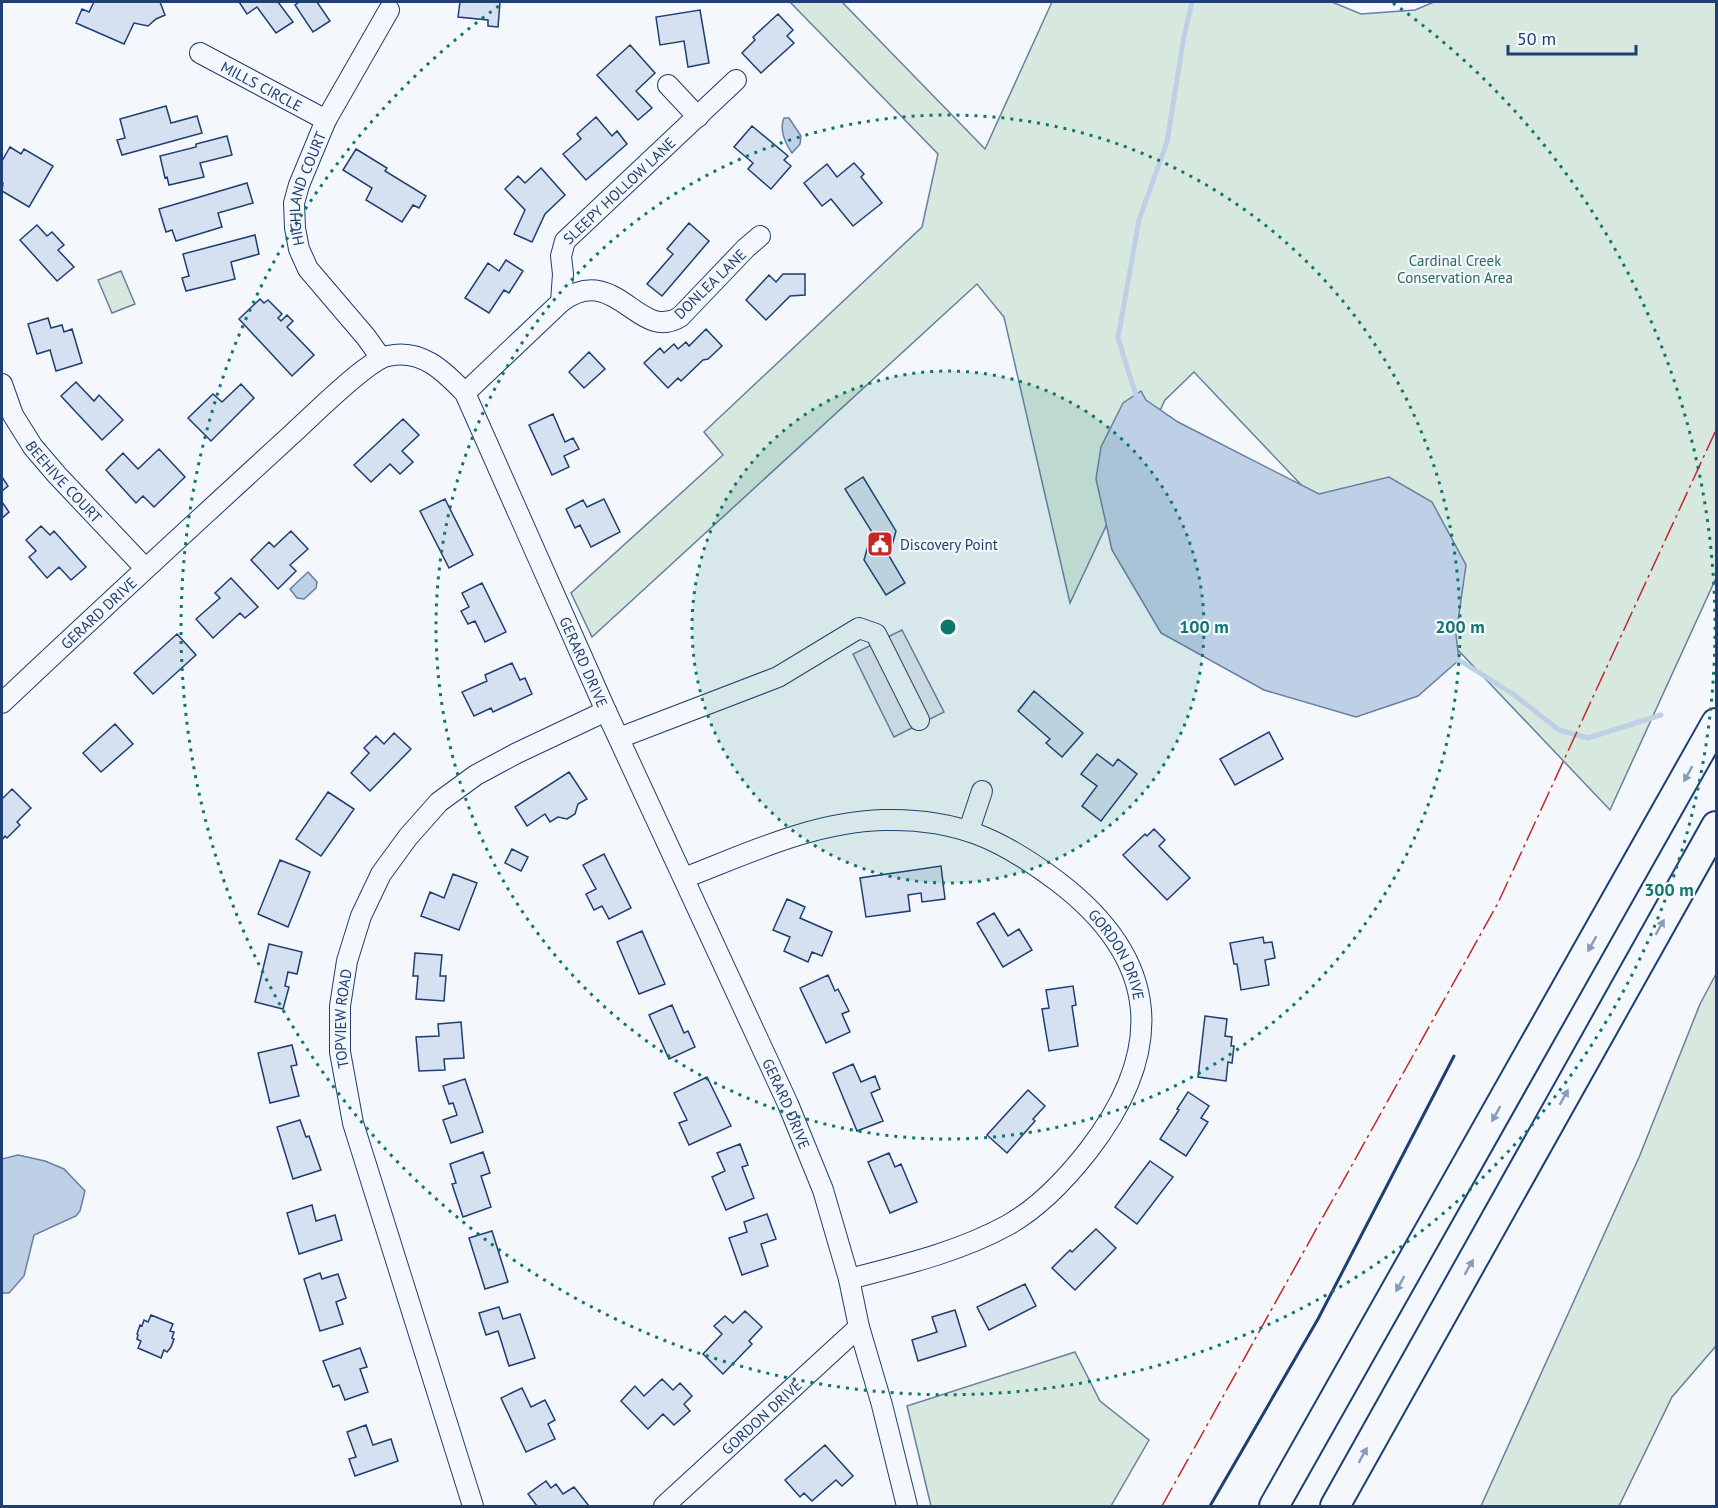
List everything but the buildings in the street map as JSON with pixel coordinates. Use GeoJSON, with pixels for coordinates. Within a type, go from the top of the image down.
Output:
{"type":"FeatureCollection","features":[{"type":"Feature","properties":{"kind":"highway"},"geometry":{"type":"LineString","coordinates":[[1274,1506],[1716,723]]}},
{"type":"Feature","properties":{"kind":"highway"},"geometry":{"type":"LineString","coordinates":[[1335,1506],[1716,826]]}},
{"type":"Feature","properties":{"kind":"street","name":"HIGHLAND COURT"},"geometry":{"type":"LineString","coordinates":[[381,358],[308,269],[299,249],[294,203],[299,185],[326,120],[389,10]]}},
{"type":"Feature","properties":{"kind":"street","name":"MILLS CIRCLE"},"geometry":{"type":"LineString","coordinates":[[200,53],[326,120]]}},
{"type":"Feature","properties":{"kind":"street","name":"SLEEPY HOLLOW LANE"},"geometry":{"type":"LineString","coordinates":[[561,302],[563,274],[561,256],[565,242],[736,80]]}},
{"type":"Feature","properties":{"kind":"street"},"geometry":{"type":"LineString","coordinates":[[668,85],[698,117]]}},
{"type":"Feature","properties":{"kind":"street","name":"DONLEA LANE"},"geometry":{"type":"LineString","coordinates":[[561,302],[579,291],[599,291],[610,294],[658,322],[673,321],[680,317],[760,236]]}},
{"type":"Feature","properties":{"kind":"street"},"geometry":{"type":"LineString","coordinates":[[465,393],[561,302]]}},
{"type":"Feature","properties":{"kind":"street","name":"GERARD DRIVE"},"geometry":{"type":"LineString","coordinates":[[2,703],[145,568],[339,392],[381,358],[404,354],[425,359],[441,369],[465,393],[606,711],[788,1104],[823,1190],[849,1279],[859,1327],[888,1427],[907,1506]]}},
{"type":"Feature","properties":{"kind":"street","name":"BEEHIVE COURT"},"geometry":{"type":"LineString","coordinates":[[2,384],[13,415],[33,447],[145,568]]}},
{"type":"Feature","properties":{"kind":"street"},"geometry":{"type":"LineString","coordinates":[[619,738],[778,677],[858,628],[876,634],[919,720]]}},
{"type":"Feature","properties":{"kind":"street","name":"TOPVIEW ROAD"},"geometry":{"type":"LineString","coordinates":[[473,1506],[353,1123],[340,1052],[340,1006],[347,961],[361,916],[381,874],[408,837],[439,802],[476,776],[517,753],[606,711]]}},
{"type":"Feature","properties":{"kind":"street"},"geometry":{"type":"LineString","coordinates":[[969,831],[982,791]]}},
{"type":"Feature","properties":{"kind":"street","name":"GORDON DRIVE"},"geometry":{"type":"LineString","coordinates":[[684,878],[789,838],[850,822],[918,820],[969,831],[997,841],[1036,865],[1066,888],[1099,920],[1119,945],[1135,975],[1141,1007],[1142,1040],[1134,1071],[1103,1132],[1076,1167],[1045,1199],[1010,1224],[970,1243],[929,1258],[849,1279]]}},
{"type":"Feature","properties":{"kind":"street","name":"GORDON DRIVE"},"geometry":{"type":"LineString","coordinates":[[664,1506],[859,1327]]}},
{"type":"Feature","properties":{"kind":"green space","name":"Cardinal Creek Conservation Area"},"geometry":{"type":"Polygon","coordinates":[[[790,2],[842,2],[985,149],[1052,2],[1332,2],[1361,14],[1415,10],[1434,2],[1716,2],[1716,578],[1610,810],[1194,372],[1165,400],[1070,603],[1004,317],[977,284],[592,637],[571,593],[723,455],[704,432],[922,227],[938,154],[790,2]]]}},
{"type":"Feature","properties":{"kind":"green space"},"geometry":{"type":"Polygon","coordinates":[[[121,271],[135,304],[112,313],[98,280],[121,271]]]}},
{"type":"Feature","properties":{"kind":"green space"},"geometry":{"type":"Polygon","coordinates":[[[1716,974],[1716,1346],[1672,1397],[1619,1506],[1481,1506],[1640,1155],[1700,1004],[1716,974]]]}},
{"type":"Feature","properties":{"kind":"green space"},"geometry":{"type":"Polygon","coordinates":[[[1075,1352],[1100,1401],[1149,1440],[1111,1506],[931,1506],[907,1406],[1075,1352]]]}},
{"type":"Feature","properties":{"kind":"shaded area"},"geometry":{"type":"Polygon","coordinates":[[[902,630],[944,712],[894,737],[853,654],[902,630]]]}},
{"type":"Feature","properties":{"kind":"water"},"geometry":{"type":"Polygon","coordinates":[[[784,118],[789,118],[801,136],[800,144],[792,153],[784,136],[782,127],[784,118]]]}},
{"type":"Feature","properties":{"kind":"water"},"geometry":{"type":"Polygon","coordinates":[[[1141,391],[1146,400],[1178,422],[1319,494],[1389,477],[1432,502],[1466,565],[1456,635],[1459,660],[1418,696],[1356,717],[1264,690],[1161,633],[1112,550],[1096,479],[1101,447],[1123,403],[1141,391]]]}},
{"type":"Feature","properties":{"kind":"water"},"geometry":{"type":"Polygon","coordinates":[[[308,572],[317,582],[316,588],[304,599],[297,598],[290,589],[308,572]]]}},
{"type":"Feature","properties":{"kind":"water"},"geometry":{"type":"Polygon","coordinates":[[[18,1155],[45,1161],[64,1169],[85,1191],[80,1211],[76,1216],[34,1235],[24,1276],[9,1293],[2,1293],[2,1159],[18,1155]]]}},
{"type":"Feature","properties":{"kind":"waterway"},"geometry":{"type":"LineString","coordinates":[[1137,399],[1118,338],[1139,220],[1167,142],[1184,36],[1192,2]]}},
{"type":"Feature","properties":{"kind":"waterway"},"geometry":{"type":"LineString","coordinates":[[1454,660],[1459,660],[1513,694],[1559,730],[1588,738],[1661,715]]}},
{"type":"Feature","properties":{"kind":"wall"},"geometry":{"type":"LineString","coordinates":[[1210,1506],[1318,1319],[1454,1056]]}},
{"type":"Feature","properties":{"kind":"power"},"geometry":{"type":"LineString","coordinates":[[1162,1506],[1498,903],[1716,430]]}},
{"type":"Feature","properties":{"kind":"place","name":"Discovery Point"},"geometry":{"type":"Point","coordinates":[880,544]}}]}
